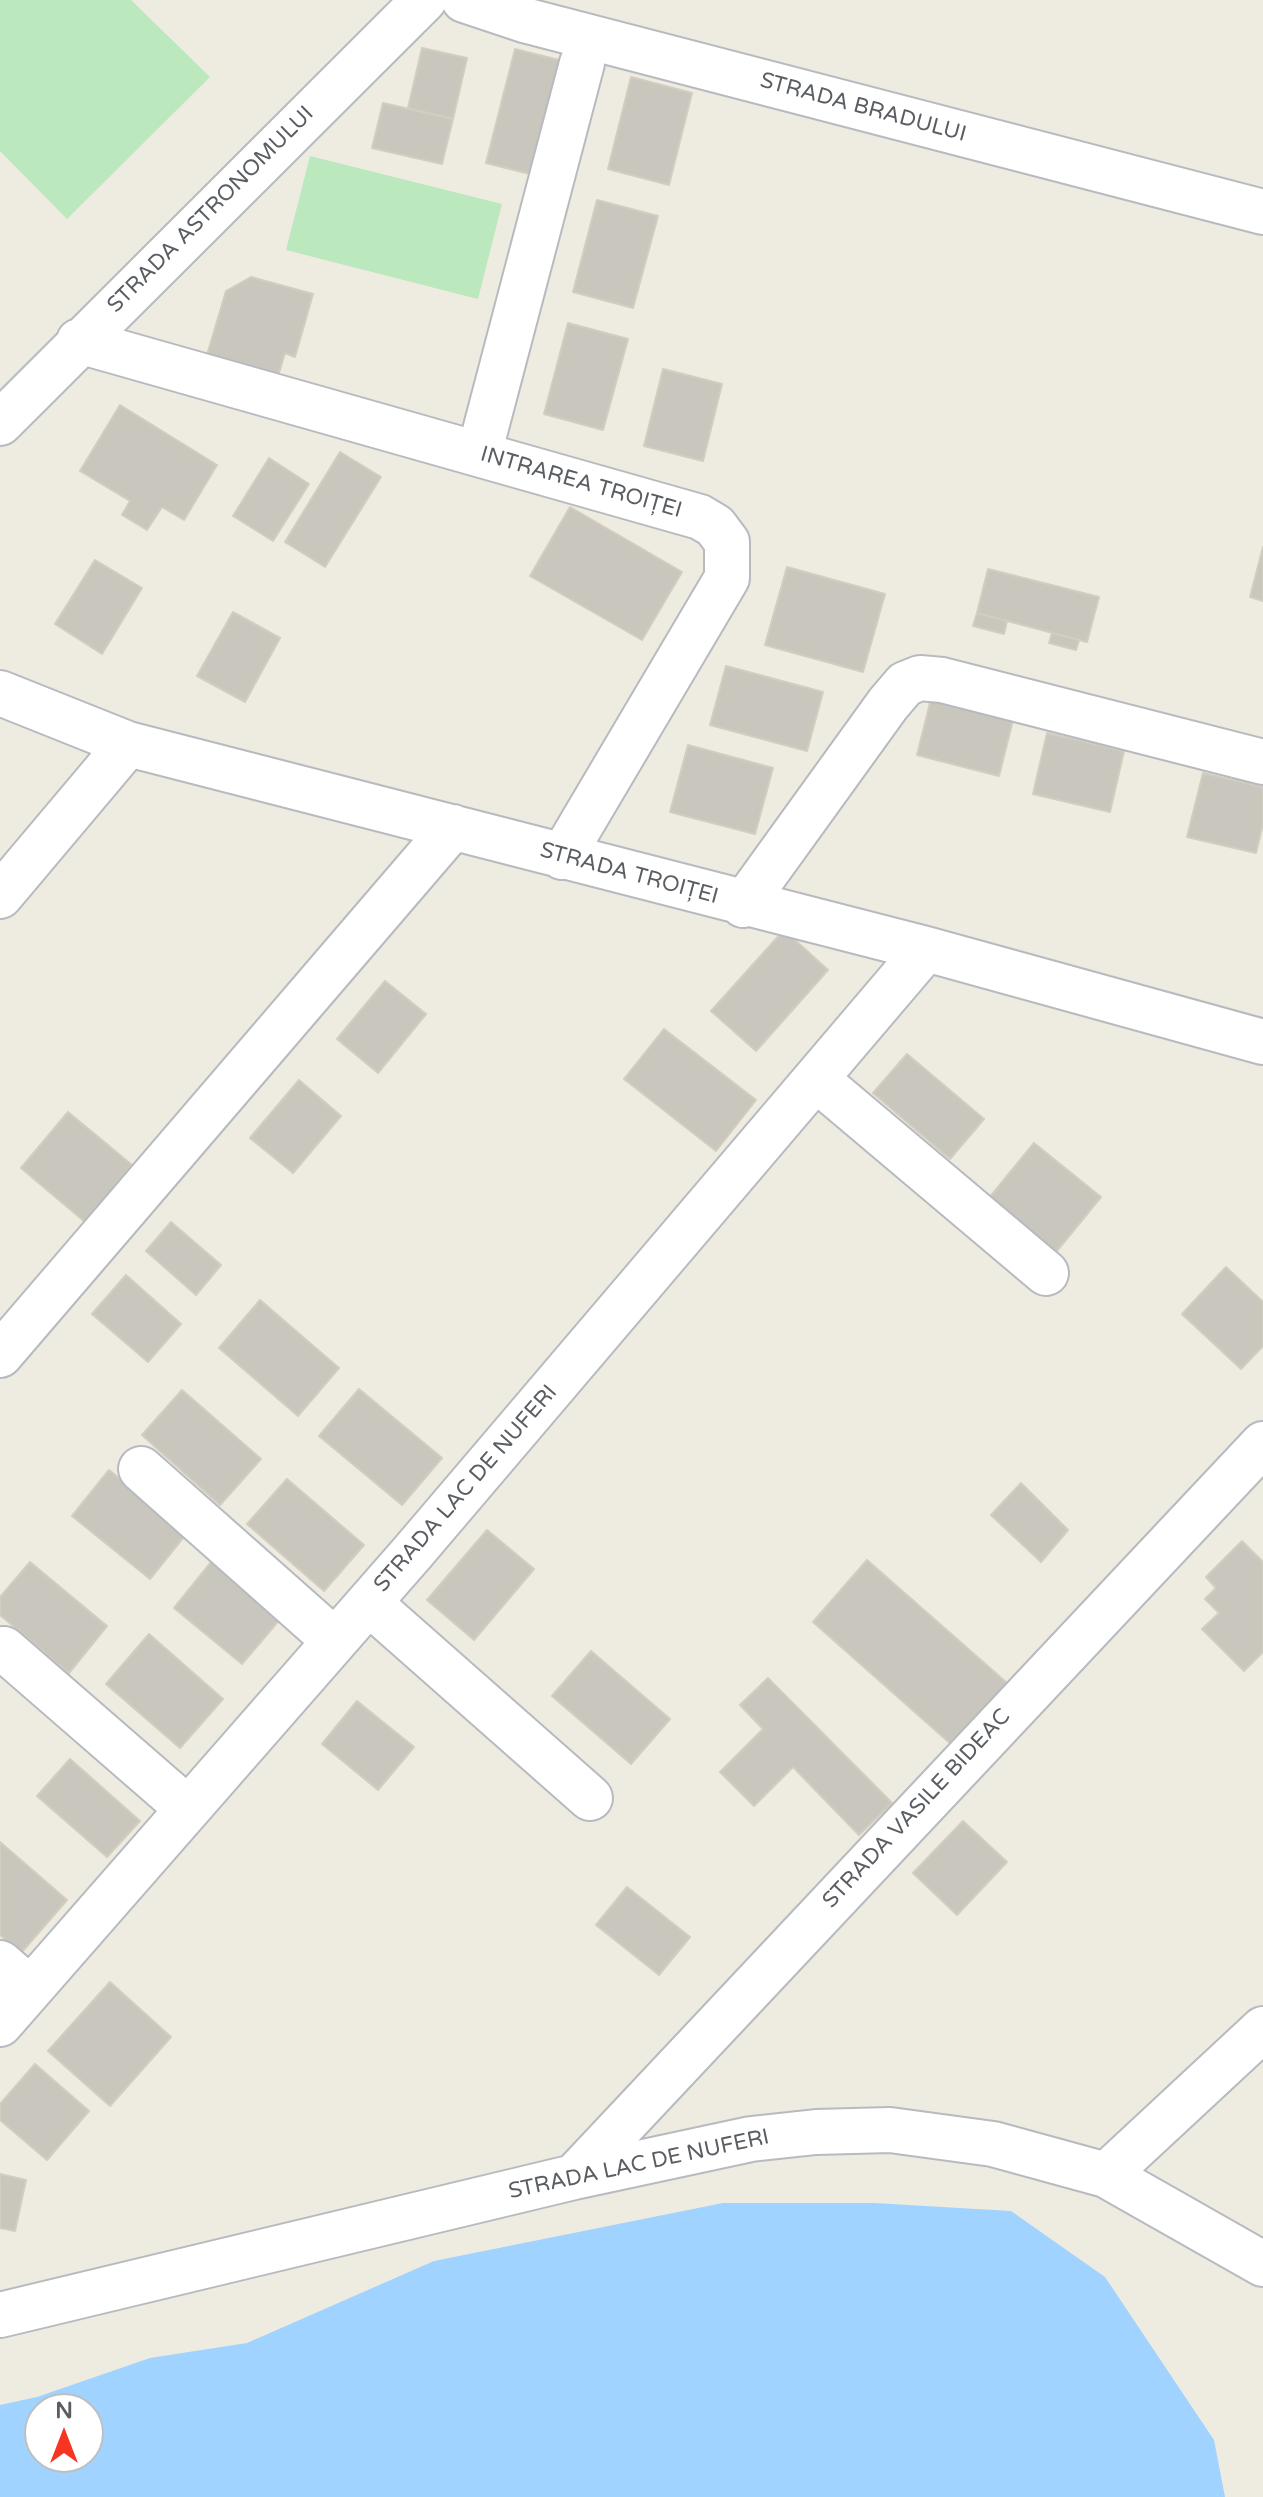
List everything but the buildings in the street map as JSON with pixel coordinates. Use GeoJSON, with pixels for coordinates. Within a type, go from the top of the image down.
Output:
{"type":"FeatureCollection","features":[{"type":"Feature","properties":{"kind":"street","name":"STRADA ASTRONOMULUI"},"geometry":{"type":"LineString","coordinates":[[0,423],[424,0]]}},
{"type":"Feature","properties":{"kind":"street","name":"STRADA BRADULUI"},"geometry":{"type":"LineString","coordinates":[[464,0],[524,20],[1263,212]]}},
{"type":"Feature","properties":{"kind":"street"},"geometry":{"type":"LineString","coordinates":[[479,454],[582,63]]}},
{"type":"Feature","properties":{"kind":"street","name":"INTRAREA TROIȚEI"},"geometry":{"type":"LineString","coordinates":[[79,341],[700,517],[715,526],[727,542],[727,578],[562,857]]}},
{"type":"Feature","properties":{"kind":"street"},"geometry":{"type":"LineString","coordinates":[[743,905],[888,704],[905,684],[920,678],[942,680],[1263,762]]}},
{"type":"Feature","properties":{"kind":"street","name":"STRADA TROIȚEI"},"geometry":{"type":"LineString","coordinates":[[0,693],[128,744],[743,905],[926,949],[1263,1042]]}},
{"type":"Feature","properties":{"kind":"street"},"geometry":{"type":"LineString","coordinates":[[0,896],[128,744]]}},
{"type":"Feature","properties":{"kind":"street"},"geometry":{"type":"LineString","coordinates":[[0,1355],[453,827]]}},
{"type":"Feature","properties":{"kind":"street","name":"STRADA LAC DE NUFERI"},"geometry":{"type":"LineString","coordinates":[[0,2024],[15,1976],[188,1809],[369,1603],[926,949]]}},
{"type":"Feature","properties":{"kind":"street"},"geometry":{"type":"LineString","coordinates":[[816,1079],[1046,1273]]}},
{"type":"Feature","properties":{"kind":"street","name":"STRADA VASILE BIDEAC"},"geometry":{"type":"LineString","coordinates":[[574,2177],[1263,1444]]}},
{"type":"Feature","properties":{"kind":"street"},"geometry":{"type":"LineString","coordinates":[[141,1469],[335,1641]]}},
{"type":"Feature","properties":{"kind":"street"},"geometry":{"type":"LineString","coordinates":[[369,1603],[590,1798]]}},
{"type":"Feature","properties":{"kind":"street"},"geometry":{"type":"LineString","coordinates":[[4,1649],[188,1809]]}},
{"type":"Feature","properties":{"kind":"street"},"geometry":{"type":"LineString","coordinates":[[1106,2175],[1263,2029]]}},
{"type":"Feature","properties":{"kind":"street","name":"STRADA LAC DE NUFERI"},"geometry":{"type":"LineString","coordinates":[[0,2315],[574,2177],[751,2139],[890,2130],[993,2144],[1106,2175],[1263,2264]]}},
{"type":"Feature","properties":{"kind":"green space"},"geometry":{"type":"Polygon","coordinates":[[[0,0],[131,0],[210,77],[67,219],[0,151],[0,0]]]}},
{"type":"Feature","properties":{"kind":"green space"},"geometry":{"type":"Polygon","coordinates":[[[310,156],[502,204],[478,299],[286,250],[310,156]]]}},
{"type":"Feature","properties":{"kind":"water"},"geometry":{"type":"Polygon","coordinates":[[[723,2203],[874,2203],[1011,2211],[1105,2277],[1214,2440],[1225,2497],[0,2497],[0,2405],[24,2400],[24,2473],[104,2473],[104,2393],[49,2393],[150,2358],[247,2343],[434,2261],[723,2203]]]}}]}
